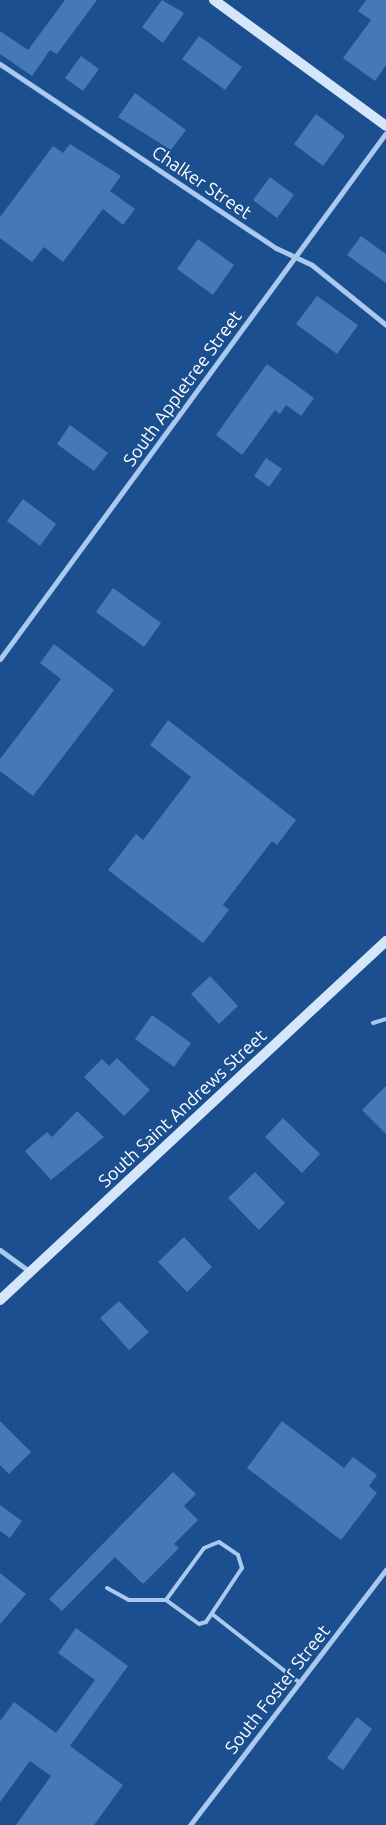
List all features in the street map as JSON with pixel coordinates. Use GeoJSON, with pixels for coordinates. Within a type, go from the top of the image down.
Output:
{"type":"FeatureCollection","features":[{"type":"Feature","properties":{"kind":"street"},"geometry":{"type":"LineString","coordinates":[[214,0],[386,126]]}},
{"type":"Feature","properties":{"kind":"street","name":"Chalker Street"},"geometry":{"type":"LineString","coordinates":[[0,64],[295,257],[312,265],[386,325]]}},
{"type":"Feature","properties":{"kind":"street","name":"South Appletree Street"},"geometry":{"type":"LineString","coordinates":[[0,659],[386,133]]}},
{"type":"Feature","properties":{"kind":"street","name":"South Saint Andrews Street"},"geometry":{"type":"LineString","coordinates":[[0,1300],[386,941]]}},
{"type":"Feature","properties":{"kind":"street"},"geometry":{"type":"LineString","coordinates":[[0,1250],[30,1272]]}},
{"type":"Feature","properties":{"kind":"street","name":"South Foster Street"},"geometry":{"type":"LineString","coordinates":[[190,1825],[386,1570]]}},
{"type":"Feature","properties":{"kind":"lane"},"geometry":{"type":"LineString","coordinates":[[373,1023],[386,1019]]}},
{"type":"Feature","properties":{"kind":"lane"},"geometry":{"type":"LineString","coordinates":[[106,1588],[129,1600],[166,1600],[199,1624],[212,1614],[242,1568],[238,1555],[219,1542],[204,1548],[166,1600]]}},
{"type":"Feature","properties":{"kind":"lane"},"geometry":{"type":"LineString","coordinates":[[212,1614],[300,1683]]}},
{"type":"Feature","properties":{"kind":"building"},"geometry":{"type":"Polygon","coordinates":[[[65,0],[97,0],[57,54],[50,50],[32,76],[0,54],[0,31],[28,50],[65,0]]]}},
{"type":"Feature","properties":{"kind":"building"},"geometry":{"type":"Polygon","coordinates":[[[162,0],[184,13],[163,43],[142,27],[162,0]]]}},
{"type":"Feature","properties":{"kind":"building"},"geometry":{"type":"Polygon","coordinates":[[[366,0],[386,0],[386,65],[375,81],[343,58],[371,20],[358,11],[366,0]]]}},
{"type":"Feature","properties":{"kind":"building"},"geometry":{"type":"Polygon","coordinates":[[[199,36],[242,67],[225,90],[182,59],[199,36]]]}},
{"type":"Feature","properties":{"kind":"building"},"geometry":{"type":"Polygon","coordinates":[[[81,56],[99,69],[83,91],[65,78],[81,56]]]}},
{"type":"Feature","properties":{"kind":"building"},"geometry":{"type":"Polygon","coordinates":[[[135,93],[186,130],[171,150],[118,117],[135,93]]]}},
{"type":"Feature","properties":{"kind":"building"},"geometry":{"type":"Polygon","coordinates":[[[316,114],[345,136],[323,166],[294,144],[316,114]]]}},
{"type":"Feature","properties":{"kind":"building"},"geometry":{"type":"Polygon","coordinates":[[[70,144],[121,176],[110,191],[135,209],[123,225],[103,209],[63,262],[44,247],[32,262],[0,238],[0,217],[53,146],[63,153],[70,144]]]}},
{"type":"Feature","properties":{"kind":"building"},"geometry":{"type":"Polygon","coordinates":[[[270,177],[294,195],[277,218],[253,200],[270,177]]]}},
{"type":"Feature","properties":{"kind":"building"},"geometry":{"type":"Polygon","coordinates":[[[361,236],[386,254],[386,283],[347,255],[361,236]]]}},
{"type":"Feature","properties":{"kind":"building"},"geometry":{"type":"Polygon","coordinates":[[[198,239],[234,265],[213,295],[177,269],[198,239]]]}},
{"type":"Feature","properties":{"kind":"building"},"geometry":{"type":"Polygon","coordinates":[[[317,296],[358,325],[337,354],[296,324],[317,296]]]}},
{"type":"Feature","properties":{"kind":"building"},"geometry":{"type":"Polygon","coordinates":[[[267,364],[314,398],[301,416],[286,405],[280,414],[275,410],[242,455],[216,435],[267,364]]]}},
{"type":"Feature","properties":{"kind":"building"},"geometry":{"type":"Polygon","coordinates":[[[70,425],[108,453],[94,471],[57,444],[70,425]]]}},
{"type":"Feature","properties":{"kind":"building"},"geometry":{"type":"Polygon","coordinates":[[[266,458],[282,469],[269,487],[254,476],[266,458]]]}},
{"type":"Feature","properties":{"kind":"building"},"geometry":{"type":"Polygon","coordinates":[[[23,499],[56,524],[40,546],[7,521],[23,499]]]}},
{"type":"Feature","properties":{"kind":"building"},"geometry":{"type":"Polygon","coordinates":[[[113,588],[161,623],[144,647],[96,612],[113,588]]]}},
{"type":"Feature","properties":{"kind":"building"},"geometry":{"type":"Polygon","coordinates":[[[54,644],[114,690],[33,796],[0,771],[0,759],[61,679],[40,663],[54,644]]]}},
{"type":"Feature","properties":{"kind":"building"},"geometry":{"type":"Polygon","coordinates":[[[168,720],[296,820],[277,845],[272,841],[223,905],[229,910],[203,943],[108,870],[136,834],[143,840],[191,777],[150,745],[168,720]]]}},
{"type":"Feature","properties":{"kind":"building"},"geometry":{"type":"Polygon","coordinates":[[[210,976],[238,1006],[219,1024],[191,994],[210,976]]]}},
{"type":"Feature","properties":{"kind":"building"},"geometry":{"type":"Polygon","coordinates":[[[152,1015],[191,1043],[174,1067],[135,1039],[152,1015]]]}},
{"type":"Feature","properties":{"kind":"building"},"geometry":{"type":"Polygon","coordinates":[[[117,1058],[150,1090],[124,1116],[84,1077],[102,1059],[109,1066],[117,1058]]]}},
{"type":"Feature","properties":{"kind":"building"},"geometry":{"type":"Polygon","coordinates":[[[386,1086],[386,1134],[362,1110],[386,1086]]]}},
{"type":"Feature","properties":{"kind":"building"},"geometry":{"type":"Polygon","coordinates":[[[77,1111],[104,1137],[51,1180],[25,1151],[47,1132],[52,1137],[77,1111]]]}},
{"type":"Feature","properties":{"kind":"building"},"geometry":{"type":"Polygon","coordinates":[[[283,1118],[320,1154],[302,1173],[265,1137],[283,1118]]]}},
{"type":"Feature","properties":{"kind":"building"},"geometry":{"type":"Polygon","coordinates":[[[255,1172],[285,1203],[259,1230],[228,1198],[255,1172]]]}},
{"type":"Feature","properties":{"kind":"building"},"geometry":{"type":"Polygon","coordinates":[[[184,1237],[212,1267],[187,1292],[158,1262],[184,1237]]]}},
{"type":"Feature","properties":{"kind":"building"},"geometry":{"type":"Polygon","coordinates":[[[119,1301],[149,1332],[129,1350],[100,1318],[119,1301]]]}},
{"type":"Feature","properties":{"kind":"building"},"geometry":{"type":"Polygon","coordinates":[[[0,1421],[31,1452],[9,1474],[0,1465],[0,1421]]]}},
{"type":"Feature","properties":{"kind":"building"},"geometry":{"type":"Polygon","coordinates":[[[282,1421],[344,1468],[353,1457],[377,1475],[369,1486],[377,1493],[341,1540],[247,1468],[282,1421]]]}},
{"type":"Feature","properties":{"kind":"building"},"geometry":{"type":"Polygon","coordinates":[[[173,1472],[196,1494],[184,1506],[198,1520],[174,1544],[179,1548],[143,1584],[115,1557],[62,1611],[49,1599],[173,1472]]]}},
{"type":"Feature","properties":{"kind":"building"},"geometry":{"type":"Polygon","coordinates":[[[0,1505],[22,1521],[10,1538],[0,1531],[0,1505]]]}},
{"type":"Feature","properties":{"kind":"building"},"geometry":{"type":"Polygon","coordinates":[[[0,1573],[26,1594],[0,1624],[0,1573]]]}},
{"type":"Feature","properties":{"kind":"building"},"geometry":{"type":"Polygon","coordinates":[[[76,1628],[128,1666],[70,1746],[123,1785],[94,1825],[16,1825],[51,1776],[30,1761],[0,1802],[0,1721],[14,1702],[56,1733],[95,1680],[58,1653],[76,1628]]]}},
{"type":"Feature","properties":{"kind":"building"},"geometry":{"type":"Polygon","coordinates":[[[357,1717],[372,1729],[343,1770],[327,1758],[357,1717]]]}}]}
